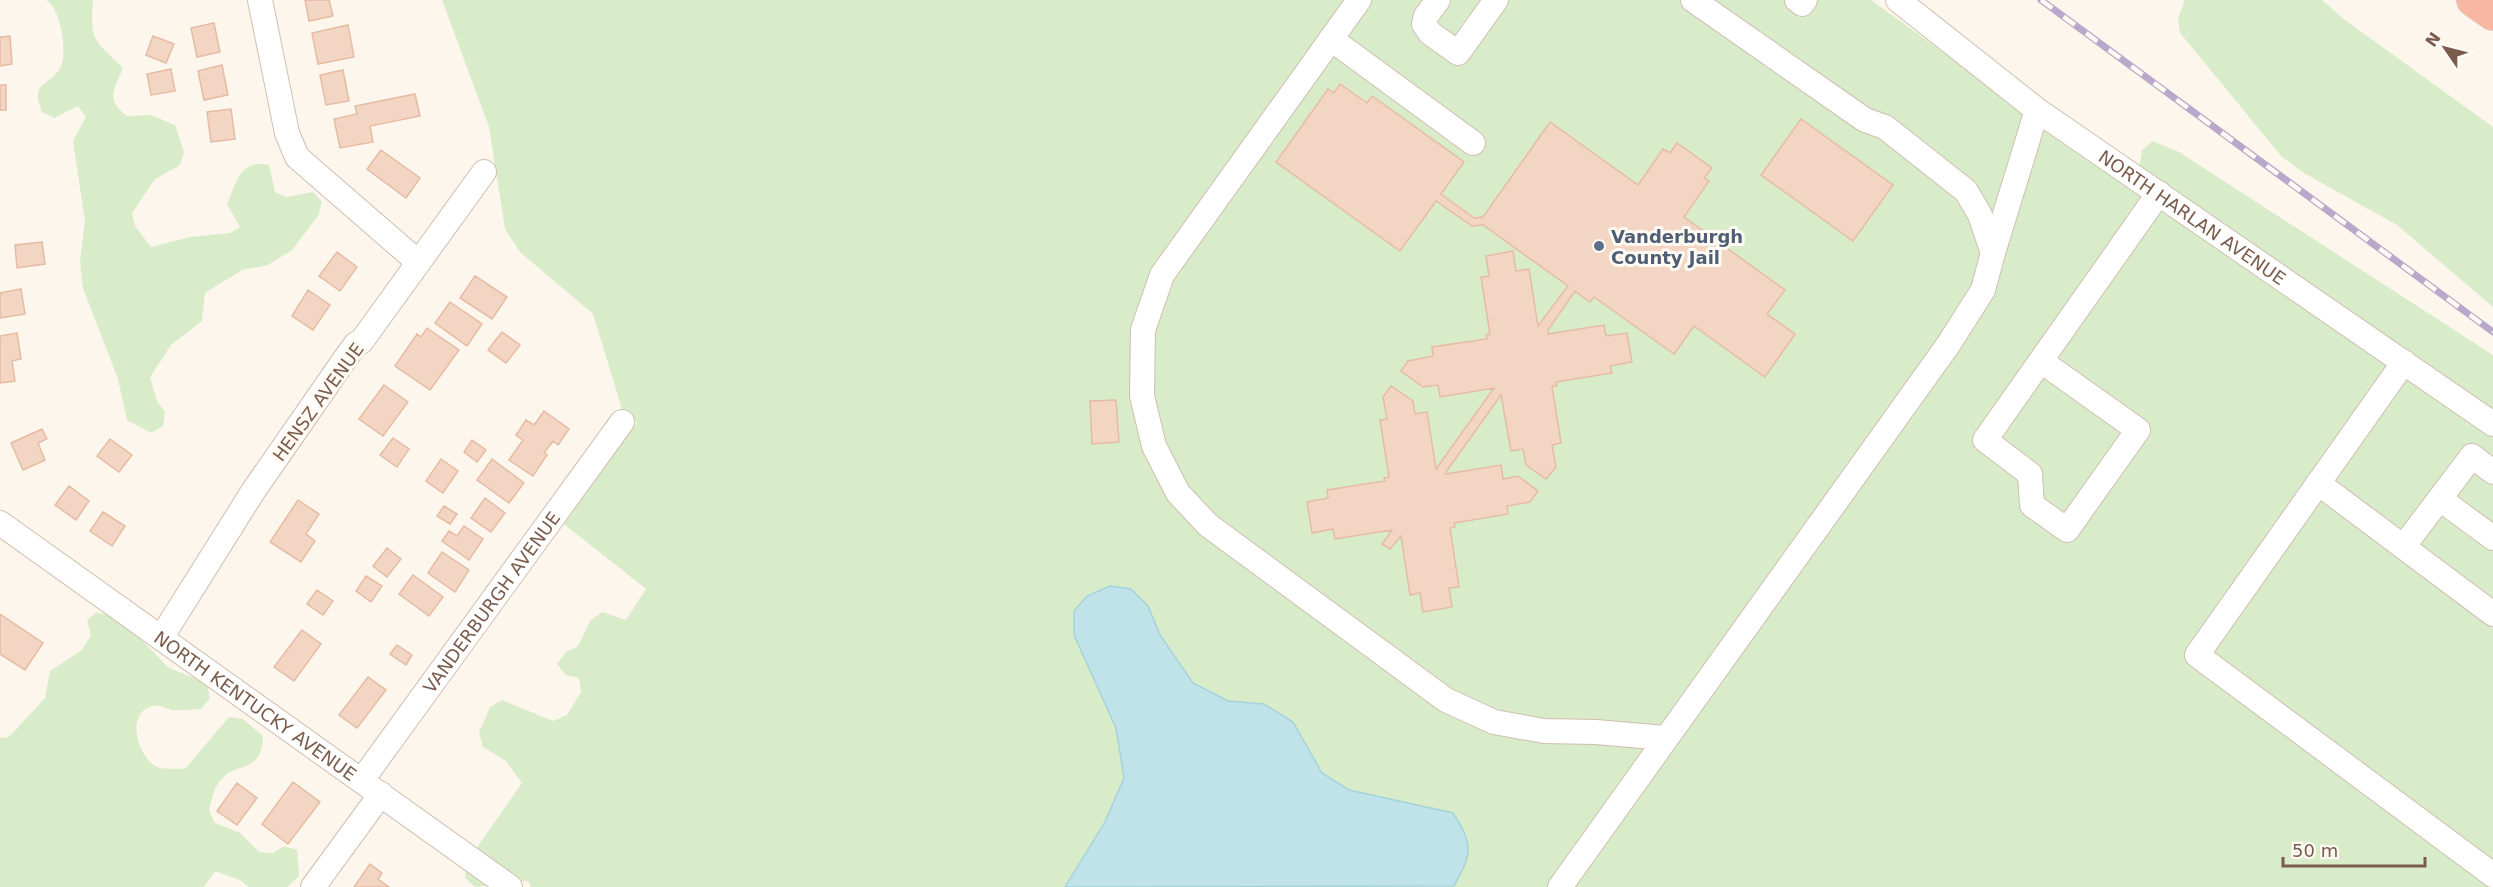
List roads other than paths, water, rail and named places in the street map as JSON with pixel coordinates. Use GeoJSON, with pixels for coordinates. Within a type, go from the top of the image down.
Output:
{"type":"FeatureCollection","features":[{"type":"Feature","properties":{"kind":"highway"},"geometry":{"type":"LineString","coordinates":[[2473,0],[2493,15]]}},
{"type":"Feature","properties":{"kind":"street"},"geometry":{"type":"LineString","coordinates":[[261,0],[287,133],[297,157],[418,262]]}},
{"type":"Feature","properties":{"kind":"street"},"geometry":{"type":"LineString","coordinates":[[1359,0],[1162,275],[1143,330],[1142,396],[1155,446],[1178,493],[1208,525],[1446,700],[1494,722],[1544,731],[1596,732],[1665,738]]}},
{"type":"Feature","properties":{"kind":"street"},"geometry":{"type":"LineString","coordinates":[[1438,0],[1426,16],[1424,24],[1430,33],[1458,52],[1496,0]]}},
{"type":"Feature","properties":{"kind":"street"},"geometry":{"type":"LineString","coordinates":[[1693,0],[1865,120],[1885,127],[1966,191],[1980,215],[1993,253]]}},
{"type":"Feature","properties":{"kind":"street"},"geometry":{"type":"LineString","coordinates":[[1797,0],[1802,4],[1805,0]]}},
{"type":"Feature","properties":{"kind":"street","name":"NORTH HARLAN AVENUE"},"geometry":{"type":"LineString","coordinates":[[1898,0],[2037,110],[2493,424]]}},
{"type":"Feature","properties":{"kind":"street"},"geometry":{"type":"LineString","coordinates":[[1331,39],[1473,143]]}},
{"type":"Feature","properties":{"kind":"street"},"geometry":{"type":"LineString","coordinates":[[1560,887],[1948,345],[1983,290],[2037,110]]}},
{"type":"Feature","properties":{"kind":"street","name":"HENSZ AVENUE"},"geometry":{"type":"LineString","coordinates":[[161,638],[260,481],[345,359],[356,344],[362,342],[484,172]]}},
{"type":"Feature","properties":{"kind":"street"},"geometry":{"type":"LineString","coordinates":[[2041,361],[2138,430],[2067,530],[2032,505],[2030,474],[1985,440],[2159,193]]}},
{"type":"Feature","properties":{"kind":"street"},"geometry":{"type":"LineString","coordinates":[[2404,362],[2197,655],[2493,875]]}},
{"type":"Feature","properties":{"kind":"street","name":"VANDERBURGH AVENUE"},"geometry":{"type":"LineString","coordinates":[[313,887],[371,787],[622,422]]}},
{"type":"Feature","properties":{"kind":"street"},"geometry":{"type":"LineString","coordinates":[[2403,547],[2472,456],[2493,472]]}},
{"type":"Feature","properties":{"kind":"street"},"geometry":{"type":"LineString","coordinates":[[2318,483],[2493,614]]}},
{"type":"Feature","properties":{"kind":"street"},"geometry":{"type":"LineString","coordinates":[[2440,499],[2493,538]]}},
{"type":"Feature","properties":{"kind":"street","name":"NORTH KENTUCKY AVENUE"},"geometry":{"type":"LineString","coordinates":[[0,523],[510,887]]}},
{"type":"Feature","properties":{"kind":"water"},"geometry":{"type":"Polygon","coordinates":[[[1110,586],[1131,589],[1148,606],[1160,635],[1193,683],[1228,701],[1264,704],[1293,722],[1322,773],[1349,790],[1453,813],[1465,834],[1468,850],[1454,886],[1065,887],[1105,822],[1124,778],[1116,728],[1074,635],[1074,611],[1087,596],[1110,586]]]}},
{"type":"Feature","properties":{"kind":"railway"},"geometry":{"type":"LineString","coordinates":[[2041,0],[2493,332]]}},
{"type":"Feature","properties":{"kind":"place","name":"Vanderburgh County Jail"},"geometry":{"type":"Point","coordinates":[1599,246]}}]}
